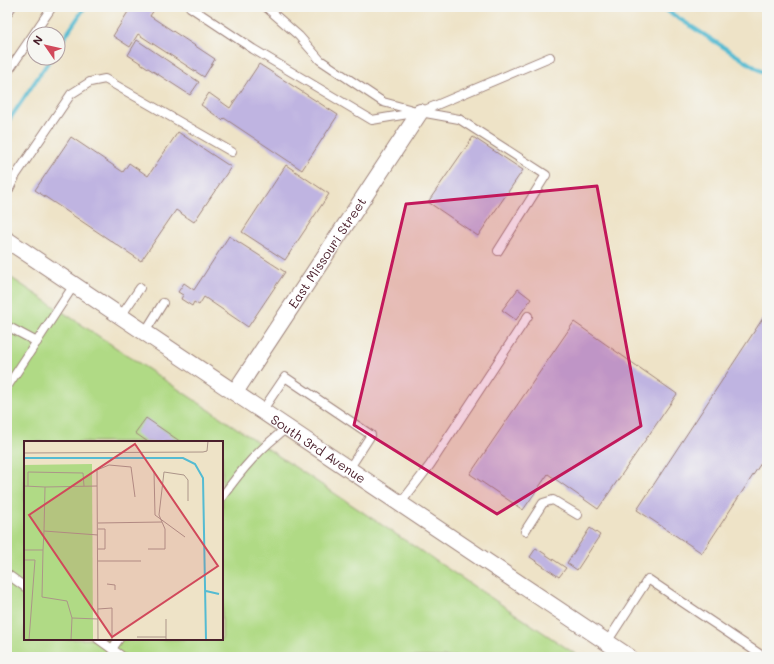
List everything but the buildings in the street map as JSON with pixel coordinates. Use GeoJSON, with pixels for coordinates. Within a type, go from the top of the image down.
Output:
{"type":"FeatureCollection","features":[{"type":"Feature","properties":{"kind":"street","name":"East Missouri Street"},"geometry":{"type":"LineString","coordinates":[[235,392],[420,112]]}},
{"type":"Feature","properties":{"kind":"street","name":"South 3rd Avenue"},"geometry":{"type":"LineString","coordinates":[[7,240],[629,657]]}},
{"type":"Feature","properties":{"kind":"lane"},"geometry":{"type":"LineString","coordinates":[[7,74],[52,7]]}},
{"type":"Feature","properties":{"kind":"lane"},"geometry":{"type":"LineString","coordinates":[[190,7],[254,49],[372,120],[420,112],[550,57]]}},
{"type":"Feature","properties":{"kind":"lane"},"geometry":{"type":"LineString","coordinates":[[266,7],[299,36],[320,60],[383,102],[420,112],[459,119],[546,175],[498,251]]}},
{"type":"Feature","properties":{"kind":"lane"},"geometry":{"type":"LineString","coordinates":[[7,193],[16,175],[71,94],[90,82],[105,79],[232,152]]}},
{"type":"Feature","properties":{"kind":"lane"},"geometry":{"type":"LineString","coordinates":[[7,388],[74,285]]}},
{"type":"Feature","properties":{"kind":"lane"},"geometry":{"type":"LineString","coordinates":[[121,316],[140,288]]}},
{"type":"Feature","properties":{"kind":"lane"},"geometry":{"type":"LineString","coordinates":[[145,332],[163,303]]}},
{"type":"Feature","properties":{"kind":"lane"},"geometry":{"type":"LineString","coordinates":[[400,504],[430,465],[528,316]]}},
{"type":"Feature","properties":{"kind":"lane"},"geometry":{"type":"LineString","coordinates":[[7,326],[37,342]]}},
{"type":"Feature","properties":{"kind":"lane"},"geometry":{"type":"LineString","coordinates":[[262,411],[285,377],[371,435],[349,469]]}},
{"type":"Feature","properties":{"kind":"lane"},"geometry":{"type":"LineString","coordinates":[[223,496],[249,461],[266,444],[287,428]]}},
{"type":"Feature","properties":{"kind":"lane"},"geometry":{"type":"LineString","coordinates":[[525,531],[543,503],[553,500],[578,515]]}},
{"type":"Feature","properties":{"kind":"lane"},"geometry":{"type":"LineString","coordinates":[[7,574],[24,586]]}},
{"type":"Feature","properties":{"kind":"lane"},"geometry":{"type":"LineString","coordinates":[[607,642],[648,579],[764,657]]}},
{"type":"Feature","properties":{"kind":"lane"},"geometry":{"type":"LineString","coordinates":[[99,640],[123,657]]}},
{"type":"Feature","properties":{"kind":"lane"},"geometry":{"type":"LineString","coordinates":[[112,649],[118,640]]}},
{"type":"Feature","properties":{"kind":"highlighted area"},"geometry":{"type":"Polygon","coordinates":[[[597,186],[641,426],[497,514],[354,425],[406,204],[597,186]]]}},
{"type":"Feature","properties":{"kind":"green space"},"geometry":{"type":"Polygon","coordinates":[[[7,275],[580,657],[7,657],[7,275]]]}},
{"type":"Feature","properties":{"kind":"waterway"},"geometry":{"type":"LineString","coordinates":[[66,35],[85,7]]}},
{"type":"Feature","properties":{"kind":"waterway"},"geometry":{"type":"LineString","coordinates":[[661,7],[767,75]]}},
{"type":"Feature","properties":{"kind":"waterway"},"geometry":{"type":"LineString","coordinates":[[7,123],[46,66]]}}]}
